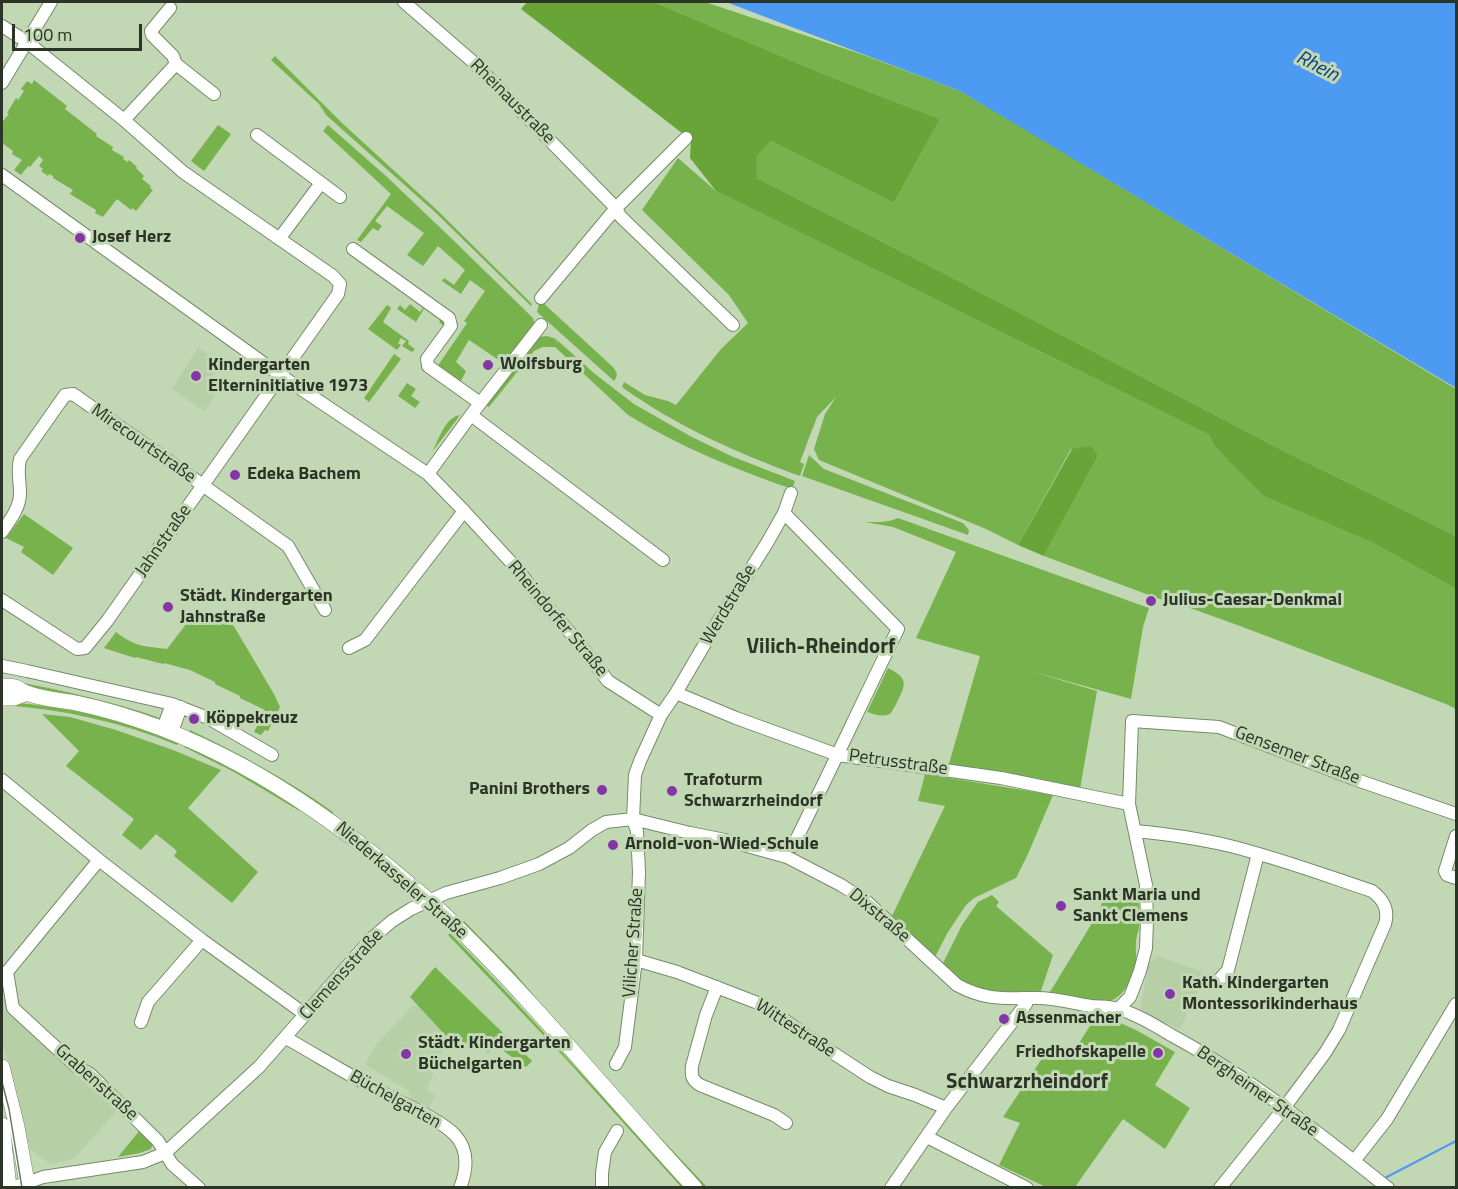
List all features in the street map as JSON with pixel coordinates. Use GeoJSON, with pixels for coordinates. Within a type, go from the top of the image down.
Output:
{"type":"FeatureCollection","features":[{"type":"Feature","properties":{"kind":"main road","name":"Niederkasseler Straße"},"geometry":{"type":"LineString","coordinates":[[2,686],[97,708],[167,730],[254,771],[353,837],[454,924],[524,997],[695,1188]]}},
{"type":"Feature","properties":{"kind":"main road","name":"Niederkasseler Straße"},"geometry":{"type":"LineString","coordinates":[[2,698],[14,698],[27,693]]}},
{"type":"Feature","properties":{"kind":"main road"},"geometry":{"type":"LineString","coordinates":[[2,1067],[29,1186]]}},
{"type":"Feature","properties":{"kind":"main road"},"geometry":{"type":"LineString","coordinates":[[2,1125],[8,1188]]}},
{"type":"Feature","properties":{"kind":"street"},"geometry":{"type":"LineString","coordinates":[[2,83],[51,2]]}},
{"type":"Feature","properties":{"kind":"street","name":"Rheinaustraße"},"geometry":{"type":"LineString","coordinates":[[404,2],[472,61],[616,208],[620,216],[733,325]]}},
{"type":"Feature","properties":{"kind":"street"},"geometry":{"type":"LineString","coordinates":[[170,8],[151,31],[152,35],[173,56],[176,64],[214,94]]}},
{"type":"Feature","properties":{"kind":"street"},"geometry":{"type":"LineString","coordinates":[[2,26],[27,42],[124,120],[178,168],[279,239],[321,183]]}},
{"type":"Feature","properties":{"kind":"street"},"geometry":{"type":"LineString","coordinates":[[124,120],[176,64]]}},
{"type":"Feature","properties":{"kind":"street"},"geometry":{"type":"LineString","coordinates":[[258,135],[340,197]]}},
{"type":"Feature","properties":{"kind":"street"},"geometry":{"type":"LineString","coordinates":[[541,297],[616,208],[686,138]]}},
{"type":"Feature","properties":{"kind":"street","name":"Rheindorfer Straße"},"geometry":{"type":"LineString","coordinates":[[2,175],[280,375],[428,474],[519,572],[608,681],[661,715]]}},
{"type":"Feature","properties":{"kind":"street","name":"Jahnstraße"},"geometry":{"type":"LineString","coordinates":[[2,600],[77,649],[85,648],[107,621],[338,294],[340,284],[333,276],[279,239]]}},
{"type":"Feature","properties":{"kind":"street"},"geometry":{"type":"LineString","coordinates":[[353,249],[449,318],[451,326],[427,359],[428,366],[480,403]]}},
{"type":"Feature","properties":{"kind":"street"},"geometry":{"type":"LineString","coordinates":[[428,474],[480,403],[542,325]]}},
{"type":"Feature","properties":{"kind":"street","name":"Mirecourtstraße"},"geometry":{"type":"LineString","coordinates":[[2,532],[19,503],[17,468],[20,459],[65,395],[73,394],[288,546],[325,610]]}},
{"type":"Feature","properties":{"kind":"street"},"geometry":{"type":"LineString","coordinates":[[471,415],[663,560]]}},
{"type":"Feature","properties":{"kind":"street","name":"Werdstraße"},"geometry":{"type":"LineString","coordinates":[[661,715],[784,513],[791,493]]}},
{"type":"Feature","properties":{"kind":"street"},"geometry":{"type":"LineString","coordinates":[[349,648],[365,640],[464,511]]}},
{"type":"Feature","properties":{"kind":"street"},"geometry":{"type":"LineString","coordinates":[[784,513],[898,629],[793,846]]}},
{"type":"Feature","properties":{"kind":"street"},"geometry":{"type":"LineString","coordinates":[[2,666],[177,706],[208,718],[272,755]]}},
{"type":"Feature","properties":{"kind":"street","name":"Petrusstraße"},"geometry":{"type":"LineString","coordinates":[[676,693],[736,718],[838,754],[1001,778],[1129,804]]}},
{"type":"Feature","properties":{"kind":"street"},"geometry":{"type":"LineString","coordinates":[[167,730],[177,706]]}},
{"type":"Feature","properties":{"kind":"street"},"geometry":{"type":"LineString","coordinates":[[633,819],[635,775],[661,715]]}},
{"type":"Feature","properties":{"kind":"street","name":"Gensemer Straße"},"geometry":{"type":"LineString","coordinates":[[1129,804],[1132,721],[1219,727],[1456,814]]}},
{"type":"Feature","properties":{"kind":"street"},"geometry":{"type":"LineString","coordinates":[[2,780],[99,860],[202,940],[306,1015]]}},
{"type":"Feature","properties":{"kind":"street"},"geometry":{"type":"LineString","coordinates":[[1118,1008],[1130,997],[1140,971],[1146,948],[1148,921],[1146,885],[1129,804]]}},
{"type":"Feature","properties":{"kind":"street","name":"Clemensstraße"},"geometry":{"type":"LineString","coordinates":[[8,1188],[29,1186],[42,1177],[143,1162],[165,1153],[259,1067],[371,939],[392,921],[411,909],[446,893],[539,864],[568,848],[606,822],[633,819]]}},
{"type":"Feature","properties":{"kind":"street","name":"Vilicher Straße"},"geometry":{"type":"LineString","coordinates":[[616,1064],[625,1047],[636,960],[639,872],[637,831],[633,819]]}},
{"type":"Feature","properties":{"kind":"street","name":"Dixstraße"},"geometry":{"type":"LineString","coordinates":[[633,819],[787,857],[841,885],[867,903],[957,985],[968,991],[987,997],[1043,998],[1118,1008]]}},
{"type":"Feature","properties":{"kind":"street"},"geometry":{"type":"LineString","coordinates":[[1135,831],[1182,836],[1226,845],[1372,891],[1380,897],[1388,915],[1339,1030],[1325,1053],[1220,1188]]}},
{"type":"Feature","properties":{"kind":"street"},"geometry":{"type":"LineString","coordinates":[[1456,836],[1445,871],[1447,875],[1456,878]]}},
{"type":"Feature","properties":{"kind":"street"},"geometry":{"type":"LineString","coordinates":[[1218,981],[1228,970],[1258,854]]}},
{"type":"Feature","properties":{"kind":"street","name":"Grabenstraße"},"geometry":{"type":"LineString","coordinates":[[99,860],[7,972],[13,1008],[77,1067],[90,1074],[158,1141],[172,1164],[199,1188]]}},
{"type":"Feature","properties":{"kind":"street"},"geometry":{"type":"LineString","coordinates":[[141,1023],[148,1002],[202,940]]}},
{"type":"Feature","properties":{"kind":"street","name":"Wittestraße"},"geometry":{"type":"LineString","coordinates":[[636,960],[676,972],[763,1005],[870,1077],[946,1108]]}},
{"type":"Feature","properties":{"kind":"street"},"geometry":{"type":"LineString","coordinates":[[717,987],[706,1015],[692,1066],[691,1074],[694,1080],[774,1115],[786,1123]]}},
{"type":"Feature","properties":{"kind":"street"},"geometry":{"type":"LineString","coordinates":[[891,1188],[946,1108],[1026,1004],[1028,998]]}},
{"type":"Feature","properties":{"kind":"street"},"geometry":{"type":"LineString","coordinates":[[1354,1161],[1387,1119],[1456,1004]]}},
{"type":"Feature","properties":{"kind":"street","name":"Bergheimer Straße"},"geometry":{"type":"LineString","coordinates":[[1118,1008],[1200,1051],[1238,1074],[1382,1183]]}},
{"type":"Feature","properties":{"kind":"street","name":"Büchelgarten"},"geometry":{"type":"LineString","coordinates":[[286,1038],[430,1118],[455,1135],[462,1146],[465,1157],[460,1188]]}},
{"type":"Feature","properties":{"kind":"street","name":"Wittestraße"},"geometry":{"type":"LineString","coordinates":[[915,1095],[932,1106],[935,1111],[936,1117],[929,1133]]}},
{"type":"Feature","properties":{"kind":"street"},"geometry":{"type":"LineString","coordinates":[[602,1188],[605,1152],[617,1131]]}},
{"type":"Feature","properties":{"kind":"street"},"geometry":{"type":"LineString","coordinates":[[929,1133],[1028,1188]]}},
{"type":"Feature","properties":{"kind":"street"},"geometry":{"type":"LineString","coordinates":[[2,1187],[8,1188]]}},
{"type":"Feature","properties":{"kind":"shaded area","name":"Kindergarten Elterninitiative 1973"},"geometry":{"type":"Polygon","coordinates":[[[198,348],[221,363],[210,381],[220,388],[204,411],[172,389],[198,348]]]}},
{"type":"Feature","properties":{"kind":"shaded area","name":"Kath. Kindergarten Montessorikinderhaus"},"geometry":{"type":"Polygon","coordinates":[[[1158,956],[1202,972],[1204,979],[1180,1029],[1143,1013],[1140,1008],[1149,963],[1158,956]]]}},
{"type":"Feature","properties":{"kind":"shaded area"},"geometry":{"type":"Polygon","coordinates":[[[2,997],[74,1074],[89,1080],[119,1108],[74,1159],[50,1164],[30,1149],[14,1080],[2,1044],[2,997]]]}},
{"type":"Feature","properties":{"kind":"shaded area","name":"Städt. Kindergarten Büchelgarten"},"geometry":{"type":"Polygon","coordinates":[[[413,1005],[419,1007],[448,1037],[426,1091],[435,1095],[428,1112],[411,1102],[408,1090],[367,1066],[366,1063],[376,1045],[413,1005]]]}},
{"type":"Feature","properties":{"kind":"green space"},"geometry":{"type":"Polygon","coordinates":[[[527,2],[654,2],[826,75],[940,119],[894,203],[771,141],[756,156],[757,178],[1280,449],[1456,536],[1456,589],[1373,543],[1263,496],[1214,446],[1209,435],[716,191],[690,158],[691,140],[521,9],[527,2]]]}},
{"type":"Feature","properties":{"kind":"green space"},"geometry":{"type":"Polygon","coordinates":[[[654,2],[705,2],[861,54],[960,91],[1456,389],[1456,536],[1280,449],[757,178],[755,156],[771,141],[894,203],[940,119],[826,75],[654,2]]]}},
{"type":"Feature","properties":{"kind":"green space"},"geometry":{"type":"Polygon","coordinates":[[[275,56],[341,122],[438,211],[532,304],[531,306],[436,213],[326,115],[319,104],[271,60],[275,56]]]}},
{"type":"Feature","properties":{"kind":"green space"},"geometry":{"type":"Polygon","coordinates":[[[34,80],[67,106],[65,109],[97,134],[96,136],[113,147],[112,150],[137,167],[144,176],[142,179],[153,190],[136,211],[132,208],[131,210],[117,199],[103,217],[95,213],[96,210],[70,194],[73,190],[53,176],[49,174],[48,176],[41,171],[43,169],[39,166],[43,160],[39,156],[21,175],[14,170],[22,160],[12,154],[13,151],[2,143],[2,122],[9,114],[7,113],[16,98],[18,100],[24,91],[21,89],[27,81],[32,84],[34,80]]]}},
{"type":"Feature","properties":{"kind":"green space"},"geometry":{"type":"Polygon","coordinates":[[[218,125],[231,134],[204,171],[191,161],[218,125]]]}},
{"type":"Feature","properties":{"kind":"green space"},"geometry":{"type":"Polygon","coordinates":[[[328,125],[386,176],[532,317],[534,327],[502,372],[498,369],[503,363],[469,340],[456,362],[466,371],[461,381],[457,382],[437,367],[467,323],[464,321],[485,291],[470,280],[461,294],[442,281],[444,278],[454,285],[465,270],[438,246],[423,266],[407,255],[424,233],[387,206],[375,221],[382,226],[378,231],[373,228],[361,242],[357,240],[391,194],[323,131],[328,125]]]}},
{"type":"Feature","properties":{"kind":"green space"},"geometry":{"type":"Polygon","coordinates":[[[678,158],[716,191],[1209,435],[1214,446],[1263,496],[1373,543],[1456,589],[1456,709],[1240,626],[1044,556],[1098,456],[1071,449],[1018,545],[986,529],[819,460],[814,449],[825,414],[836,397],[817,417],[800,462],[804,464],[800,476],[753,458],[685,426],[622,387],[624,382],[645,395],[676,405],[721,349],[748,323],[729,295],[642,210],[678,158]]]}},
{"type":"Feature","properties":{"kind":"green space"},"geometry":{"type":"Polygon","coordinates":[[[540,300],[614,368],[617,374],[614,381],[537,312],[540,300]]]}},
{"type":"Feature","properties":{"kind":"green space"},"geometry":{"type":"Polygon","coordinates":[[[410,304],[420,312],[426,304],[445,318],[445,327],[439,322],[441,319],[425,307],[416,322],[397,309],[400,305],[405,310],[410,304]]]}},
{"type":"Feature","properties":{"kind":"green space"},"geometry":{"type":"Polygon","coordinates":[[[387,305],[391,308],[383,322],[409,341],[408,344],[415,349],[412,352],[402,346],[406,341],[401,338],[398,343],[401,345],[397,350],[368,329],[387,305]]]}},
{"type":"Feature","properties":{"kind":"green space"},"geometry":{"type":"Polygon","coordinates":[[[547,336],[556,339],[558,345],[557,340],[595,374],[634,404],[731,456],[795,481],[792,489],[708,456],[628,415],[555,347],[543,347],[534,351],[489,407],[484,404],[537,337],[547,336]]]}},
{"type":"Feature","properties":{"kind":"green space"},"geometry":{"type":"Polygon","coordinates":[[[394,354],[401,359],[369,402],[364,398],[394,354]]]}},
{"type":"Feature","properties":{"kind":"green space"},"geometry":{"type":"Polygon","coordinates":[[[407,383],[416,389],[411,396],[420,402],[415,408],[398,396],[407,383]]]}},
{"type":"Feature","properties":{"kind":"green space"},"geometry":{"type":"Polygon","coordinates":[[[460,415],[432,452],[446,425],[454,417],[460,415]]]}},
{"type":"Feature","properties":{"kind":"green space"},"geometry":{"type":"Polygon","coordinates":[[[1091,446],[1098,456],[1044,556],[1018,545],[1072,449],[1091,446]]]}},
{"type":"Feature","properties":{"kind":"green space"},"geometry":{"type":"Polygon","coordinates":[[[809,455],[824,469],[963,523],[969,530],[968,535],[802,476],[809,455]]]}},
{"type":"Feature","properties":{"kind":"green space"},"geometry":{"type":"Polygon","coordinates":[[[24,514],[73,548],[53,575],[21,552],[24,547],[6,538],[24,514]]]}},
{"type":"Feature","properties":{"kind":"green space"},"geometry":{"type":"Polygon","coordinates":[[[898,518],[1149,608],[1143,627],[1131,699],[1027,670],[1097,691],[1080,789],[948,767],[980,656],[916,638],[956,552],[893,527],[865,522],[898,518]]]}},
{"type":"Feature","properties":{"kind":"green space"},"geometry":{"type":"Polygon","coordinates":[[[190,619],[232,623],[280,707],[268,731],[265,730],[261,735],[254,732],[265,710],[215,682],[190,670],[135,658],[104,648],[116,632],[140,645],[167,649],[190,619]]]}},
{"type":"Feature","properties":{"kind":"green space"},"geometry":{"type":"Polygon","coordinates":[[[888,668],[903,679],[904,686],[900,696],[890,714],[879,715],[867,712],[868,710],[888,668]]]}},
{"type":"Feature","properties":{"kind":"green space"},"geometry":{"type":"Polygon","coordinates":[[[14,681],[106,701],[160,718],[155,719],[98,702],[13,684],[14,681]]]}},
{"type":"Feature","properties":{"kind":"green space"},"geometry":{"type":"Polygon","coordinates":[[[2,702],[45,706],[102,717],[178,743],[177,745],[113,723],[47,710],[2,705],[2,702]]]}},
{"type":"Feature","properties":{"kind":"green space"},"geometry":{"type":"Polygon","coordinates":[[[42,714],[70,717],[116,730],[221,770],[188,808],[258,872],[232,903],[174,856],[177,851],[156,834],[141,850],[122,835],[134,819],[66,766],[79,751],[42,714]]]}},
{"type":"Feature","properties":{"kind":"green space"},"geometry":{"type":"Polygon","coordinates":[[[190,730],[281,778],[316,800],[333,814],[300,792],[189,732],[190,730]]]}},
{"type":"Feature","properties":{"kind":"green space"},"geometry":{"type":"Polygon","coordinates":[[[184,745],[243,775],[300,810],[234,772],[184,747],[184,745]]]}},
{"type":"Feature","properties":{"kind":"green space"},"geometry":{"type":"Polygon","coordinates":[[[925,774],[1053,795],[1016,878],[974,898],[966,905],[935,957],[891,918],[945,806],[918,801],[925,774]]]}},
{"type":"Feature","properties":{"kind":"green space"},"geometry":{"type":"Polygon","coordinates":[[[1136,886],[1140,918],[1136,940],[1136,965],[1133,976],[1123,992],[1114,999],[1103,1002],[1050,992],[1100,910],[1105,891],[1136,886]]]}},
{"type":"Feature","properties":{"kind":"green space"},"geometry":{"type":"Polygon","coordinates":[[[992,895],[999,902],[996,906],[1053,955],[1041,991],[989,994],[959,980],[942,965],[962,925],[978,902],[992,895]]]}},
{"type":"Feature","properties":{"kind":"green space"},"geometry":{"type":"Polygon","coordinates":[[[461,921],[464,921],[513,971],[610,1084],[707,1187],[703,1187],[677,1160],[461,921]]]}},
{"type":"Feature","properties":{"kind":"green space"},"geometry":{"type":"Polygon","coordinates":[[[450,933],[684,1187],[681,1187],[565,1058],[448,935],[450,933]]]}},
{"type":"Feature","properties":{"kind":"green space"},"geometry":{"type":"Polygon","coordinates":[[[435,967],[532,1061],[526,1067],[498,1047],[488,1052],[445,1035],[410,997],[435,967]]]}},
{"type":"Feature","properties":{"kind":"green space"},"geometry":{"type":"Polygon","coordinates":[[[1098,1013],[1136,1030],[1175,1052],[1155,1085],[1190,1108],[1165,1149],[1123,1119],[1075,1187],[1046,1187],[999,1165],[1020,1123],[1003,1117],[1051,1045],[1071,1056],[1098,1013]]]}},
{"type":"Feature","properties":{"kind":"green space"},"geometry":{"type":"Polygon","coordinates":[[[140,1130],[153,1143],[151,1149],[118,1157],[140,1130]]]}},
{"type":"Feature","properties":{"kind":"water","name":"Rhein"},"geometry":{"type":"Polygon","coordinates":[[[726,2],[1456,2],[1456,388],[960,91],[726,2]]]}},
{"type":"Feature","properties":{"kind":"waterway"},"geometry":{"type":"LineString","coordinates":[[1383,1179],[1456,1141]]}},
{"type":"Feature","properties":{"kind":"tram line"},"geometry":{"type":"LineString","coordinates":[[2,1082],[9,1109],[22,1188]]}},
{"type":"Feature","properties":{"kind":"place","name":"Josef Herz"},"geometry":{"type":"Point","coordinates":[80,238]}},
{"type":"Feature","properties":{"kind":"place","name":"Wolfsburg"},"geometry":{"type":"Point","coordinates":[488,365]}},
{"type":"Feature","properties":{"kind":"place","name":"Kindergarten Elterninitiative 1973"},"geometry":{"type":"Point","coordinates":[196,376]}},
{"type":"Feature","properties":{"kind":"place","name":"Edeka Bachem"},"geometry":{"type":"Point","coordinates":[235,475]}},
{"type":"Feature","properties":{"kind":"place","name":"Julius-Caesar-Denkmal"},"geometry":{"type":"Point","coordinates":[1151,601]}},
{"type":"Feature","properties":{"kind":"place","name":"Städt. Kindergarten Jahnstraße"},"geometry":{"type":"Point","coordinates":[168,607]}},
{"type":"Feature","properties":{"kind":"place","name":"Köppekreuz"},"geometry":{"type":"Point","coordinates":[194,719]}},
{"type":"Feature","properties":{"kind":"place","name":"Panini Brothers"},"geometry":{"type":"Point","coordinates":[602,790]}},
{"type":"Feature","properties":{"kind":"place","name":"Trafoturm Schwarzrheindorf"},"geometry":{"type":"Point","coordinates":[672,791]}},
{"type":"Feature","properties":{"kind":"place","name":"Arnold-von-Wied-Schule"},"geometry":{"type":"Point","coordinates":[613,845]}},
{"type":"Feature","properties":{"kind":"place","name":"Sankt Maria und Sankt Clemens"},"geometry":{"type":"Point","coordinates":[1061,906]}},
{"type":"Feature","properties":{"kind":"place","name":"Kath. Kindergarten Montessorikinderhaus"},"geometry":{"type":"Point","coordinates":[1170,994]}},
{"type":"Feature","properties":{"kind":"place","name":"Assenmacher"},"geometry":{"type":"Point","coordinates":[1004,1019]}},
{"type":"Feature","properties":{"kind":"place","name":"Friedhofskapelle"},"geometry":{"type":"Point","coordinates":[1158,1053]}},
{"type":"Feature","properties":{"kind":"place","name":"Städt. Kindergarten Büchelgarten"},"geometry":{"type":"Point","coordinates":[406,1054]}},
{"type":"Feature","properties":{"kind":"district","name":"Vilich-Rheindorf"},"geometry":{"type":"Point","coordinates":[821,648]}},
{"type":"Feature","properties":{"kind":"district","name":"Schwarzrheindorf"},"geometry":{"type":"Point","coordinates":[1027,1083]}}]}
